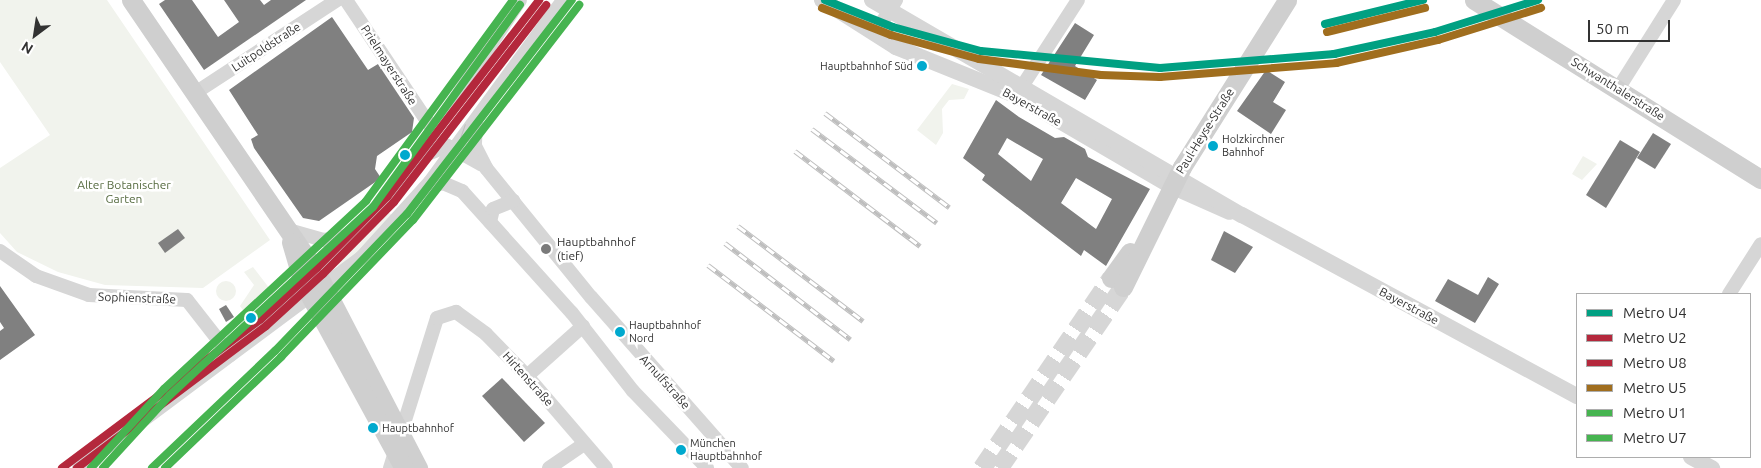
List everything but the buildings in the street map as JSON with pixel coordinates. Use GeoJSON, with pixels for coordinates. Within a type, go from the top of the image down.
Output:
{"type":"FeatureCollection","features":[{"type":"Feature","properties":{"kind":"main road"},"geometry":{"type":"LineString","coordinates":[[131,0],[288,234],[396,463]]}},
{"type":"Feature","properties":{"kind":"main road","name":"Paul-Heyse-Straße"},"geometry":{"type":"LineString","coordinates":[[1117,282],[1175,180],[1287,0]]}},
{"type":"Feature","properties":{"kind":"main road","name":"Schwanthalerstraße"},"geometry":{"type":"LineString","coordinates":[[1474,0],[1761,179]]}},
{"type":"Feature","properties":{"kind":"main road"},"geometry":{"type":"LineString","coordinates":[[314,286],[403,432],[418,468]]}},
{"type":"Feature","properties":{"kind":"street","name":"Luitpoldstraße"},"geometry":{"type":"LineString","coordinates":[[195,93],[337,0]]}},
{"type":"Feature","properties":{"kind":"street","name":"Prielmayerstraße"},"geometry":{"type":"LineString","coordinates":[[346,0],[433,130]]}},
{"type":"Feature","properties":{"kind":"street"},"geometry":{"type":"LineString","coordinates":[[79,468],[230,355],[401,216],[477,120],[563,0]]}},
{"type":"Feature","properties":{"kind":"street","name":"Bayerstraße"},"geometry":{"type":"LineString","coordinates":[[822,0],[906,52],[1017,96],[1175,180]]}},
{"type":"Feature","properties":{"kind":"street","name":"Bayerstraße"},"geometry":{"type":"LineString","coordinates":[[872,0],[892,5],[1023,85],[1175,180],[1210,207],[1242,215],[1576,395]]}},
{"type":"Feature","properties":{"kind":"street"},"geometry":{"type":"LineString","coordinates":[[1023,85],[1078,0]]}},
{"type":"Feature","properties":{"kind":"street"},"geometry":{"type":"LineString","coordinates":[[1618,89],[1674,0]]}},
{"type":"Feature","properties":{"kind":"street"},"geometry":{"type":"LineString","coordinates":[[314,286],[415,160],[433,130],[521,1]]}},
{"type":"Feature","properties":{"kind":"street"},"geometry":{"type":"LineString","coordinates":[[876,32],[892,5]]}},
{"type":"Feature","properties":{"kind":"street","name":"Arnulfstraße"},"geometry":{"type":"LineString","coordinates":[[477,120],[474,142],[486,168],[590,297],[742,468]]}},
{"type":"Feature","properties":{"kind":"street"},"geometry":{"type":"LineString","coordinates":[[415,160],[442,147],[456,148]]}},
{"type":"Feature","properties":{"kind":"street","name":"Arnulfstraße"},"geometry":{"type":"LineString","coordinates":[[456,148],[486,168]]}},
{"type":"Feature","properties":{"kind":"street","name":"Arnulfstraße"},"geometry":{"type":"LineString","coordinates":[[424,189],[438,183],[456,187],[583,326],[634,391],[707,468]]}},
{"type":"Feature","properties":{"kind":"street"},"geometry":{"type":"LineString","coordinates":[[396,185],[414,201]]}},
{"type":"Feature","properties":{"kind":"street"},"geometry":{"type":"LineString","coordinates":[[490,222],[494,209],[513,201]]}},
{"type":"Feature","properties":{"kind":"street"},"geometry":{"type":"LineString","coordinates":[[383,202],[401,216]]}},
{"type":"Feature","properties":{"kind":"street"},"geometry":{"type":"LineString","coordinates":[[288,234],[340,241],[356,233]]}},
{"type":"Feature","properties":{"kind":"street"},"geometry":{"type":"LineString","coordinates":[[1730,293],[1761,244]]}},
{"type":"Feature","properties":{"kind":"street","name":"Sophienstraße"},"geometry":{"type":"LineString","coordinates":[[0,251],[36,276],[102,298],[187,300],[230,355]]}},
{"type":"Feature","properties":{"kind":"street","name":"Hirtenstraße"},"geometry":{"type":"LineString","coordinates":[[403,432],[437,318],[450,313],[464,315],[527,376],[606,468]]}},
{"type":"Feature","properties":{"kind":"street"},"geometry":{"type":"LineString","coordinates":[[527,376],[583,326]]}},
{"type":"Feature","properties":{"kind":"street"},"geometry":{"type":"LineString","coordinates":[[396,463],[403,432]]}},
{"type":"Feature","properties":{"kind":"street"},"geometry":{"type":"LineString","coordinates":[[549,468],[584,444]]}},
{"type":"Feature","properties":{"kind":"street"},"geometry":{"type":"LineString","coordinates":[[1693,458],[1712,468]]}},
{"type":"Feature","properties":{"kind":"green space","name":"Alter Botanischer Garten"},"geometry":{"type":"Polygon","coordinates":[[[0,0],[107,0],[270,240],[203,288],[105,285],[58,272],[17,252],[0,233],[0,168],[50,135],[0,62],[0,0]]]}},
{"type":"Feature","properties":{"kind":"green space"},"geometry":{"type":"Polygon","coordinates":[[[952,84],[969,89],[964,99],[949,100],[942,109],[943,133],[936,145],[917,130],[952,84]]]}},
{"type":"Feature","properties":{"kind":"green space"},"geometry":{"type":"Polygon","coordinates":[[[1583,156],[1597,164],[1582,180],[1572,174],[1583,156]]]}},
{"type":"Feature","properties":{"kind":"green space"},"geometry":{"type":"Polygon","coordinates":[[[387,211],[393,216],[341,269],[337,265],[387,211]]]}},
{"type":"Feature","properties":{"kind":"green space"},"geometry":{"type":"Polygon","coordinates":[[[253,267],[270,289],[245,313],[240,306],[254,285],[244,272],[253,267]]]}},
{"type":"Feature","properties":{"kind":"green space"},"geometry":{"type":"Polygon","coordinates":[[[226,281],[233,284],[236,291],[233,298],[226,301],[219,298],[216,291],[219,284],[226,281]]]}},
{"type":"Feature","properties":{"kind":"tunnel"},"geometry":{"type":"LineString","coordinates":[[982,468],[1111,278]]}},
{"type":"Feature","properties":{"kind":"tunnel"},"geometry":{"type":"LineString","coordinates":[[999,468],[1123,287]]}},
{"type":"Feature","properties":{"kind":"tram line"},"geometry":{"type":"LineString","coordinates":[[458,144],[465,124]]}},
{"type":"Feature","properties":{"kind":"railway"},"geometry":{"type":"LineString","coordinates":[[825,113],[949,207]]}},
{"type":"Feature","properties":{"kind":"railway"},"geometry":{"type":"LineString","coordinates":[[812,129],[937,223]]}},
{"type":"Feature","properties":{"kind":"railway"},"geometry":{"type":"LineString","coordinates":[[795,151],[920,246]]}},
{"type":"Feature","properties":{"kind":"railway"},"geometry":{"type":"LineString","coordinates":[[738,226],[863,321]]}},
{"type":"Feature","properties":{"kind":"railway"},"geometry":{"type":"LineString","coordinates":[[725,243],[850,339]]}},
{"type":"Feature","properties":{"kind":"railway"},"geometry":{"type":"LineString","coordinates":[[708,265],[834,361]]}},
{"type":"Feature","properties":{"kind":"metro line","name":"U1"},"geometry":{"type":"LineString","coordinates":[[91,468],[164,389],[366,201],[513,0]]}},
{"type":"Feature","properties":{"kind":"metro line","name":"U2"},"geometry":{"type":"LineString","coordinates":[[62,468],[261,319],[317,268],[387,197],[539,0]]}},
{"type":"Feature","properties":{"kind":"metro line","name":"U1"},"geometry":{"type":"LineString","coordinates":[[152,468],[275,351],[407,214],[572,0]]}},
{"type":"Feature","properties":{"kind":"metro line","name":"U4"},"geometry":{"type":"LineString","coordinates":[[825,0],[893,27],[981,51],[1160,68],[1334,54],[1435,32],[1538,0]]}},
{"type":"Feature","properties":{"kind":"metro line","name":"U4"},"geometry":{"type":"LineString","coordinates":[[1325,24],[1423,0]]}},
{"type":"Feature","properties":{"kind":"metro line","name":"U7"},"geometry":{"type":"LineString","coordinates":[[103,468],[170,395],[373,207],[520,5]]}},
{"type":"Feature","properties":{"kind":"metro line","name":"U8"},"geometry":{"type":"LineString","coordinates":[[77,468],[266,326],[323,274],[394,202],[546,5]]}},
{"type":"Feature","properties":{"kind":"metro line","name":"U7"},"geometry":{"type":"LineString","coordinates":[[165,468],[281,357],[413,220],[579,5]]}},
{"type":"Feature","properties":{"kind":"metro line","name":"U5"},"geometry":{"type":"LineString","coordinates":[[822,8],[891,35],[979,59],[1101,75],[1160,77],[1336,63],[1438,40],[1541,8]]}},
{"type":"Feature","properties":{"kind":"metro line","name":"U5"},"geometry":{"type":"LineString","coordinates":[[1327,32],[1425,8]]}},
{"type":"Feature","properties":{"kind":"place","name":"Hauptbahnhof Süd"},"geometry":{"type":"Point","coordinates":[922,66]}},
{"type":"Feature","properties":{"kind":"place","name":"Holzkirchner Bahnhof"},"geometry":{"type":"Point","coordinates":[1213,146]}},
{"type":"Feature","properties":{"kind":"place","name":"Hauptbahnhof (tief)"},"geometry":{"type":"Point","coordinates":[546,249]}},
{"type":"Feature","properties":{"kind":"place","name":"Hauptbahnhof Nord"},"geometry":{"type":"Point","coordinates":[620,332]}},
{"type":"Feature","properties":{"kind":"place","name":"Hauptbahnhof"},"geometry":{"type":"Point","coordinates":[373,428]}},
{"type":"Feature","properties":{"kind":"place","name":"München Hauptbahnhof"},"geometry":{"type":"Point","coordinates":[681,450]}}]}
